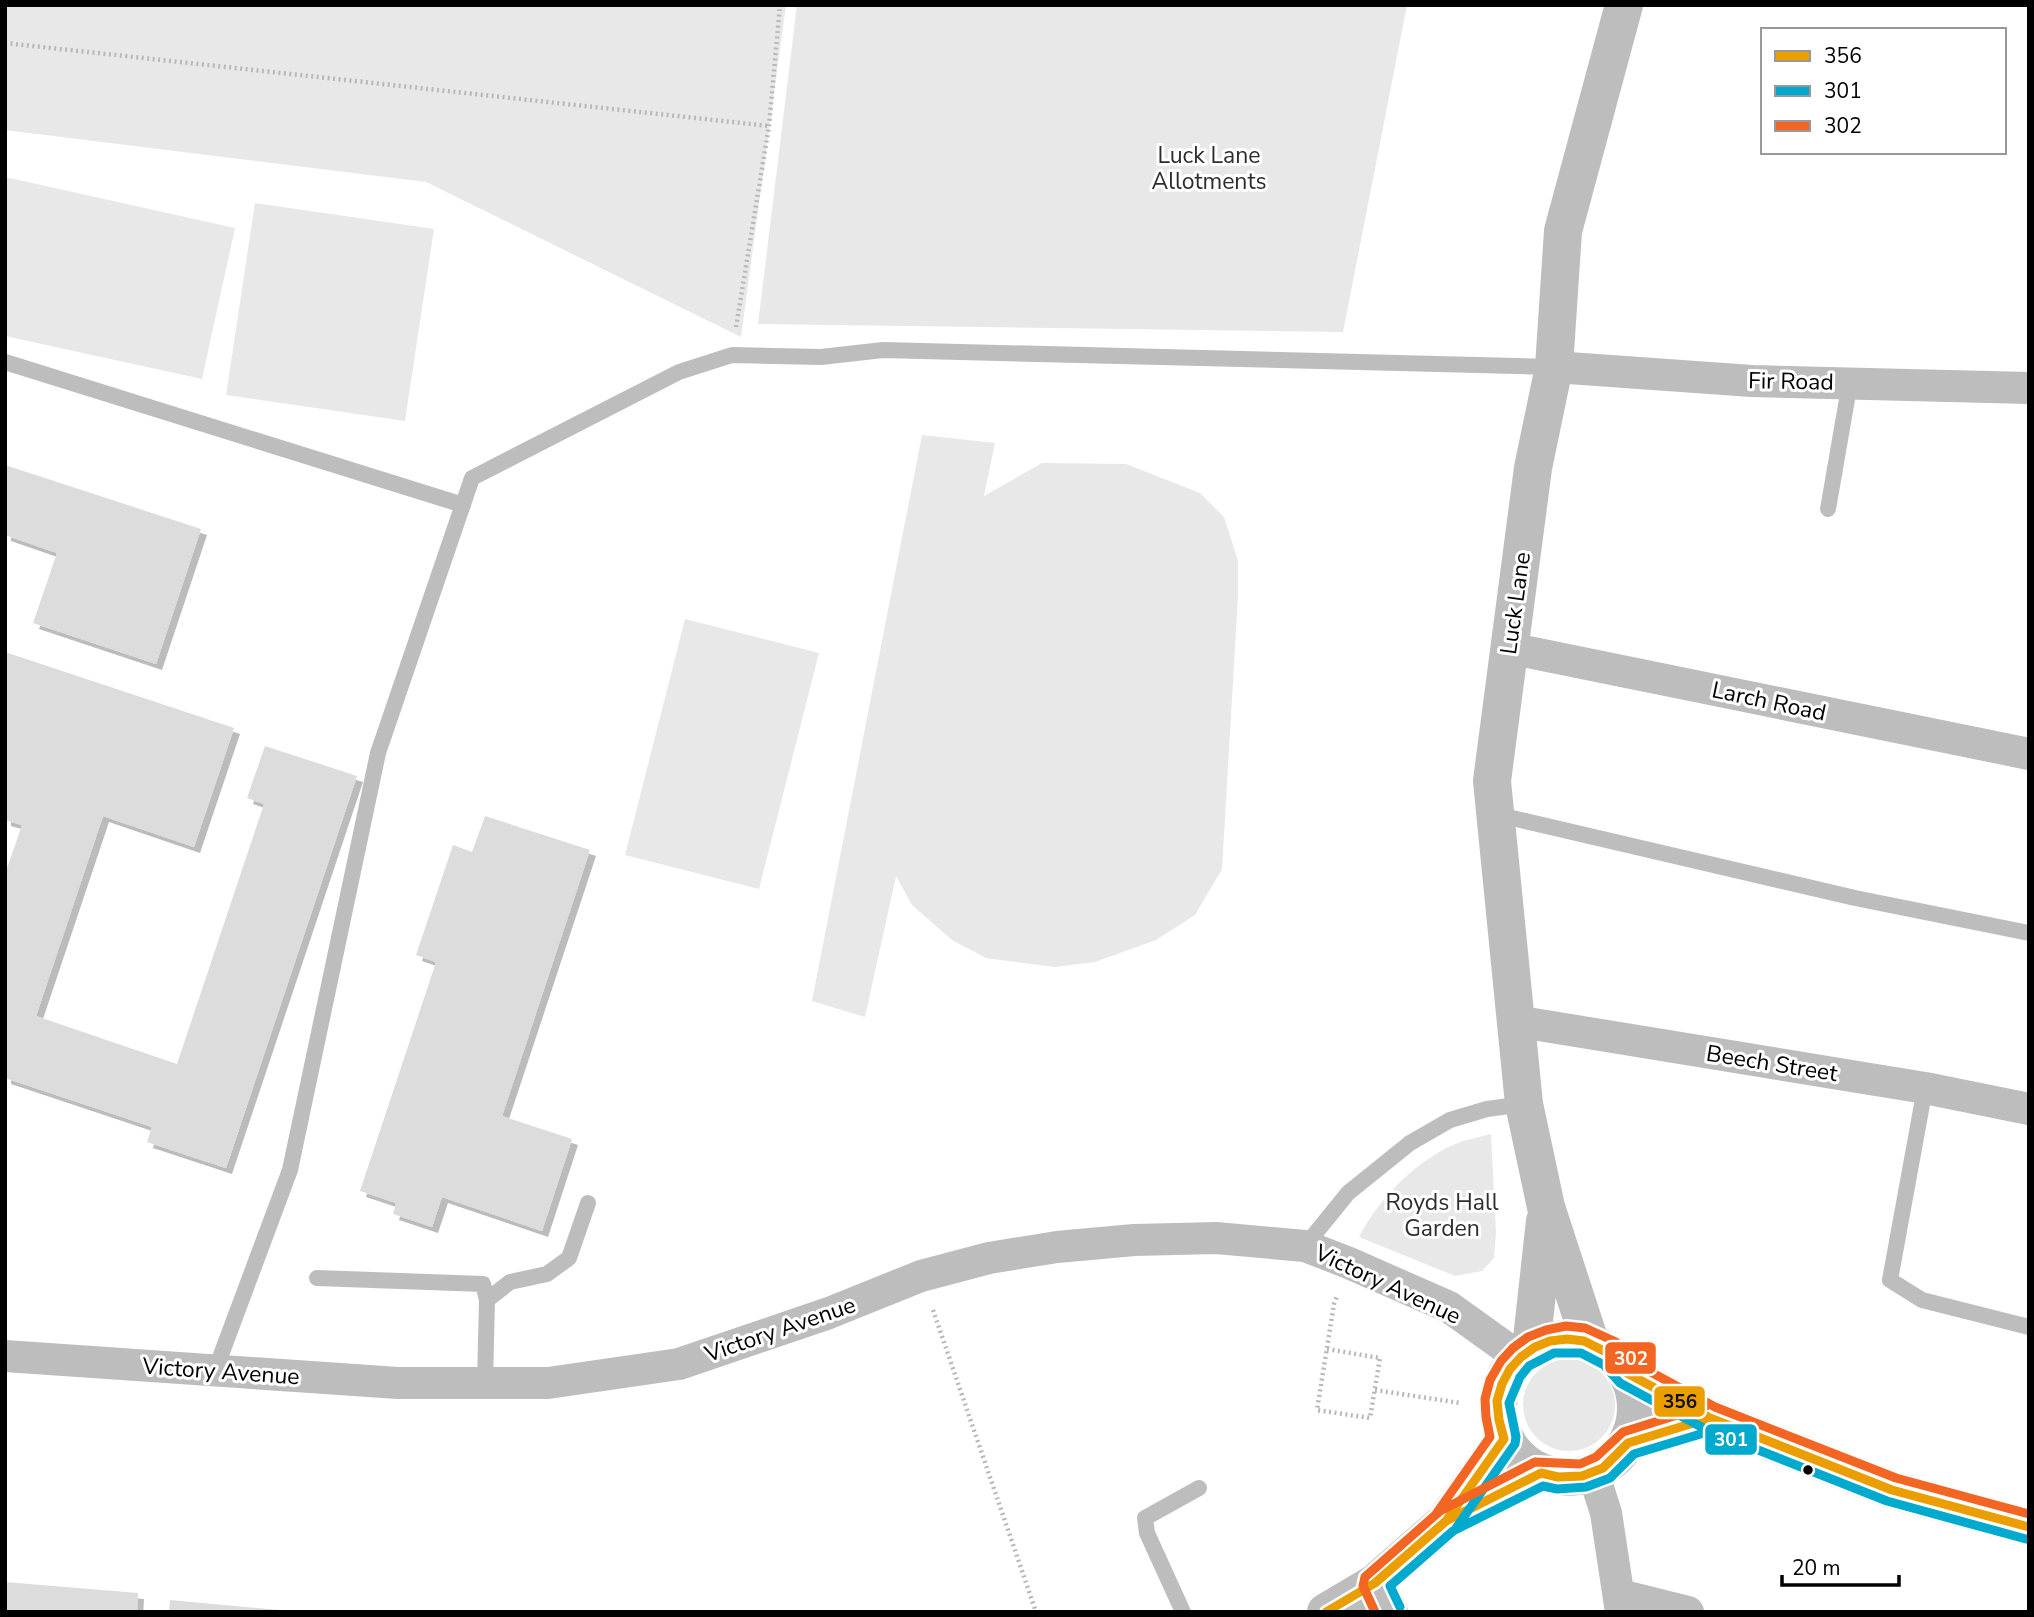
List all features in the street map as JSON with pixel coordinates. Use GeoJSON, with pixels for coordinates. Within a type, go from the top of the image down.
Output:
{"type":"FeatureCollection","features":[{"type":"Feature","properties":{"kind":"street","name":"Luck Lane"},"geometry":{"type":"LineString","coordinates":[[1590,1342],[1546,1207],[1524,1104],[1492,781],[1534,468],[1553,367],[1563,231],[1624,5]]}},
{"type":"Feature","properties":{"kind":"street","name":"Fir Road"},"geometry":{"type":"LineString","coordinates":[[1553,367],[1752,381],[2029,387]]}},
{"type":"Feature","properties":{"kind":"street","name":"Larch Road"},"geometry":{"type":"LineString","coordinates":[[1509,648],[2029,754]]}},
{"type":"Feature","properties":{"kind":"street","name":"Beech Street"},"geometry":{"type":"LineString","coordinates":[[1515,1021],[1925,1088],[2029,1109]]}},
{"type":"Feature","properties":{"kind":"street","name":"Luck Lane"},"geometry":{"type":"LineString","coordinates":[[1526,1353],[1546,1207]]}},
{"type":"Feature","properties":{"kind":"street","name":"Victory Avenue"},"geometry":{"type":"LineString","coordinates":[[5,1356],[398,1383],[548,1382],[679,1364],[829,1313],[921,1276],[989,1258],[1043,1249],[1134,1240],[1216,1238],[1305,1246],[1449,1307],[1526,1353]]}},
{"type":"Feature","properties":{"kind":"street"},"geometry":{"type":"LineString","coordinates":[[1573,1338],[1590,1342],[1621,1363],[1633,1384],[1637,1401],[1635,1424],[1628,1443],[1603,1468],[1582,1476],[1558,1477],[1541,1473],[1519,1458],[1504,1439],[1497,1401],[1510,1367],[1526,1353],[1549,1340],[1573,1338]]}},
{"type":"Feature","properties":{"kind":"street"},"geometry":{"type":"LineString","coordinates":[[1627,1373],[1710,1418],[1892,1490],[2029,1527]]}},
{"type":"Feature","properties":{"kind":"street"},"geometry":{"type":"LineString","coordinates":[[1628,1443],[1710,1418]]}},
{"type":"Feature","properties":{"kind":"street"},"geometry":{"type":"LineString","coordinates":[[1326,1612],[1382,1597],[1446,1521],[1504,1439]]}},
{"type":"Feature","properties":{"kind":"street"},"geometry":{"type":"LineString","coordinates":[[1593,1472],[1606,1513],[1621,1604],[1688,1612]]}},
{"type":"Feature","properties":{"kind":"street"},"geometry":{"type":"LineString","coordinates":[[1446,1521],[1541,1473]]}},
{"type":"Feature","properties":{"kind":"lane"},"geometry":{"type":"LineString","coordinates":[[215,1371],[290,1170],[378,753],[472,478],[679,372],[732,355],[821,357],[883,350],[1553,367]]}},
{"type":"Feature","properties":{"kind":"lane"},"geometry":{"type":"LineString","coordinates":[[5,362],[463,505]]}},
{"type":"Feature","properties":{"kind":"lane"},"geometry":{"type":"LineString","coordinates":[[1828,509],[1850,382]]}},
{"type":"Feature","properties":{"kind":"lane"},"geometry":{"type":"LineString","coordinates":[[1495,814],[1855,898],[2029,933]]}},
{"type":"Feature","properties":{"kind":"lane"},"geometry":{"type":"LineString","coordinates":[[1925,1088],[1890,1280],[1922,1300],[2029,1327]]}},
{"type":"Feature","properties":{"kind":"lane"},"geometry":{"type":"LineString","coordinates":[[1305,1246],[1348,1193],[1410,1143],[1450,1120],[1487,1109],[1524,1104]]}},
{"type":"Feature","properties":{"kind":"lane"},"geometry":{"type":"LineString","coordinates":[[487,1300],[510,1282],[547,1274],[569,1258],[588,1203]]}},
{"type":"Feature","properties":{"kind":"lane"},"geometry":{"type":"LineString","coordinates":[[317,1278],[483,1284],[487,1300],[485,1383]]}},
{"type":"Feature","properties":{"kind":"lane"},"geometry":{"type":"LineString","coordinates":[[1183,1612],[1147,1533],[1145,1518],[1199,1488]]}},
{"type":"Feature","properties":{"kind":"path"},"geometry":{"type":"LineString","coordinates":[[732,355],[769,126],[780,5]]}},
{"type":"Feature","properties":{"kind":"path"},"geometry":{"type":"LineString","coordinates":[[5,43],[769,126]]}},
{"type":"Feature","properties":{"kind":"path"},"geometry":{"type":"LineString","coordinates":[[1327,1349],[1380,1358],[1370,1418],[1317,1409],[1334,1304],[1349,1263]]}},
{"type":"Feature","properties":{"kind":"path"},"geometry":{"type":"LineString","coordinates":[[921,1276],[1036,1612]]}},
{"type":"Feature","properties":{"kind":"path"},"geometry":{"type":"LineString","coordinates":[[1375,1390],[1460,1403]]}},
{"type":"Feature","properties":{"kind":"green space"},"geometry":{"type":"Polygon","coordinates":[[[5,5],[786,5],[741,337],[426,182],[5,130],[5,5]]]}},
{"type":"Feature","properties":{"kind":"green space","name":"Luck Lane Allotments"},"geometry":{"type":"Polygon","coordinates":[[[797,5],[1407,5],[1343,332],[758,324],[797,5]]]}},
{"type":"Feature","properties":{"kind":"green space"},"geometry":{"type":"Polygon","coordinates":[[[5,177],[235,228],[202,379],[5,336],[5,177]]]}},
{"type":"Feature","properties":{"kind":"green space"},"geometry":{"type":"Polygon","coordinates":[[[255,203],[434,229],[405,421],[226,395],[255,203]]]}},
{"type":"Feature","properties":{"kind":"green space"},"geometry":{"type":"Polygon","coordinates":[[[922,435],[995,443],[984,496],[1042,463],[1126,464],[1200,493],[1224,517],[1238,561],[1238,596],[1222,869],[1195,915],[1156,940],[1095,962],[1055,967],[986,958],[952,940],[912,905],[896,876],[865,1017],[812,1001],[922,435]]]}},
{"type":"Feature","properties":{"kind":"green space"},"geometry":{"type":"Polygon","coordinates":[[[685,619],[819,653],[759,889],[625,855],[685,619]]]}},
{"type":"Feature","properties":{"kind":"green space","name":"Royds Hall Garden"},"geometry":{"type":"Polygon","coordinates":[[[1491,1134],[1496,1232],[1494,1258],[1482,1271],[1455,1276],[1359,1237],[1389,1194],[1429,1158],[1460,1142],[1491,1134]]]}},
{"type":"Feature","properties":{"kind":"green space"},"geometry":{"type":"Polygon","coordinates":[[[1569,1359],[1587,1363],[1602,1372],[1611,1387],[1615,1405],[1611,1423],[1602,1438],[1587,1447],[1569,1451],[1551,1447],[1536,1438],[1527,1423],[1523,1405],[1527,1387],[1536,1372],[1551,1363],[1569,1359]]]}},
{"type":"Feature","properties":{"kind":"building"},"geometry":{"type":"Polygon","coordinates":[[[5,465],[201,529],[156,664],[33,623],[57,553],[5,535],[5,465]]]}},
{"type":"Feature","properties":{"kind":"building"},"geometry":{"type":"Polygon","coordinates":[[[5,652],[234,728],[194,847],[103,816],[36,1016],[177,1064],[264,804],[247,798],[265,746],[357,776],[226,1168],[147,1142],[152,1127],[5,1078],[5,874],[22,825],[5,820],[5,652]]]}},
{"type":"Feature","properties":{"kind":"building"},"geometry":{"type":"Polygon","coordinates":[[[485,816],[590,850],[502,1116],[572,1139],[542,1231],[442,1197],[432,1227],[393,1214],[396,1203],[360,1191],[436,962],[416,955],[453,845],[472,852],[485,816]]]}},
{"type":"Feature","properties":{"kind":"building"},"geometry":{"type":"Polygon","coordinates":[[[5,1582],[138,1593],[137,1612],[5,1612],[5,1582]]]}},
{"type":"Feature","properties":{"kind":"building"},"geometry":{"type":"Polygon","coordinates":[[[170,1600],[279,1610],[279,1612],[169,1612],[170,1600]]]}},
{"type":"Feature","properties":{"kind":"transit line","name":"302"},"geometry":{"type":"LineString","coordinates":[[1436,1514],[1490,1437],[1485,1399],[1490,1380],[1501,1361],[1528,1337],[1566,1326],[1585,1328],[1616,1342],[1636,1364],[1715,1407],[1896,1478],[2029,1514]]}},
{"type":"Feature","properties":{"kind":"transit line","name":"356"},"geometry":{"type":"LineString","coordinates":[[1446,1521],[1504,1439],[1497,1401],[1510,1369],[1535,1347],[1550,1341],[1567,1339],[1584,1341],[1612,1355],[1627,1373],[1710,1418],[1892,1490],[2029,1527]]}},
{"type":"Feature","properties":{"kind":"transit line","name":"301"},"geometry":{"type":"LineString","coordinates":[[1456,1528],[1515,1444],[1509,1403],[1520,1377],[1529,1366],[1554,1353],[1581,1353],[1604,1365],[1620,1383],[1705,1429],[1887,1501],[2026,1539]]}},
{"type":"Feature","properties":{"kind":"transit line","name":"302"},"geometry":{"type":"LineString","coordinates":[[1375,1612],[1363,1586],[1365,1577],[1440,1511],[1535,1462],[1580,1464],[1596,1457],[1623,1432],[1706,1406]]}},
{"type":"Feature","properties":{"kind":"transit line","name":"356"},"geometry":{"type":"LineString","coordinates":[[1326,1612],[1375,1583],[1446,1521],[1541,1473],[1558,1477],[1582,1476],[1603,1468],[1628,1443],[1710,1418]]}},
{"type":"Feature","properties":{"kind":"transit line","name":"301"},"geometry":{"type":"LineString","coordinates":[[1400,1607],[1390,1586],[1453,1531],[1543,1486],[1557,1489],[1586,1487],[1610,1478],[1634,1454],[1714,1430]]}}]}
